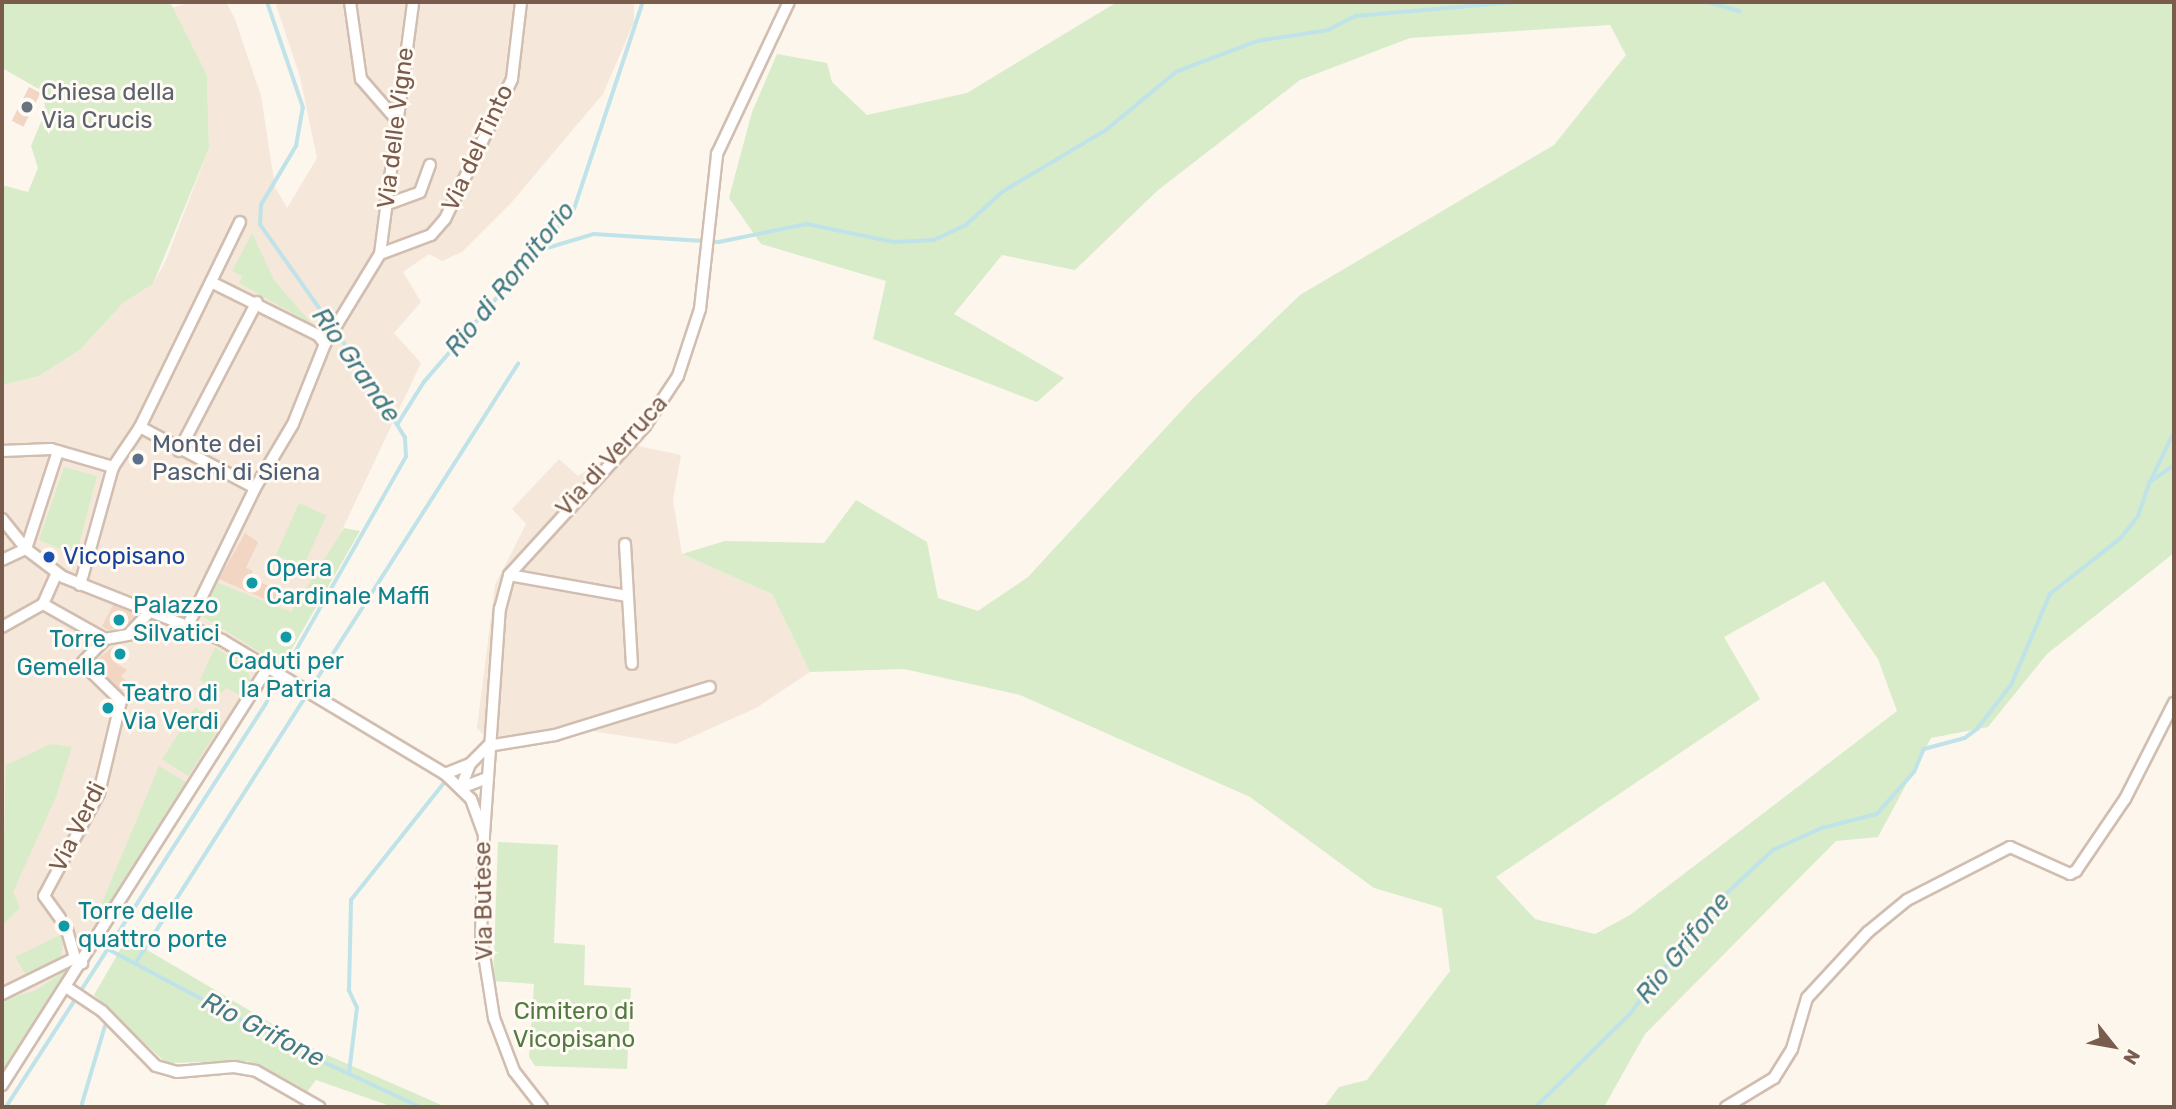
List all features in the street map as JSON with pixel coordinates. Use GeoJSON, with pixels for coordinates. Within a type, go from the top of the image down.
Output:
{"type":"FeatureCollection","features":[{"type":"Feature","properties":{"kind":"street"},"geometry":{"type":"LineString","coordinates":[[350,2],[361,79],[395,118]]}},
{"type":"Feature","properties":{"kind":"street","name":"Via delle Vigne"},"geometry":{"type":"LineString","coordinates":[[380,254],[395,118],[413,2]]}},
{"type":"Feature","properties":{"kind":"street","name":"Via del Tinto"},"geometry":{"type":"LineString","coordinates":[[380,254],[431,235],[445,219],[512,79],[522,2]]}},
{"type":"Feature","properties":{"kind":"street","name":"Via di Verruca"},"geometry":{"type":"LineString","coordinates":[[484,835],[484,779],[500,609],[509,575],[645,426],[671,390],[693,337],[717,154],[789,2]]}},
{"type":"Feature","properties":{"kind":"street"},"geometry":{"type":"LineString","coordinates":[[385,205],[420,192],[430,165]]}},
{"type":"Feature","properties":{"kind":"street"},"geometry":{"type":"LineString","coordinates":[[80,585],[113,467],[140,428],[240,222]]}},
{"type":"Feature","properties":{"kind":"street"},"geometry":{"type":"LineString","coordinates":[[189,623],[255,488],[293,424],[327,342],[341,326],[380,254]]}},
{"type":"Feature","properties":{"kind":"street"},"geometry":{"type":"LineString","coordinates":[[211,282],[257,302],[318,334],[327,342]]}},
{"type":"Feature","properties":{"kind":"street"},"geometry":{"type":"LineString","coordinates":[[179,451],[257,302]]}},
{"type":"Feature","properties":{"kind":"street"},"geometry":{"type":"LineString","coordinates":[[140,428],[179,451],[255,488]]}},
{"type":"Feature","properties":{"kind":"street"},"geometry":{"type":"LineString","coordinates":[[2,451],[58,451],[113,467]]}},
{"type":"Feature","properties":{"kind":"street"},"geometry":{"type":"LineString","coordinates":[[2,559],[26,549],[58,451]]}},
{"type":"Feature","properties":{"kind":"street","name":"Via Butese"},"geometry":{"type":"LineString","coordinates":[[2,519],[26,549],[57,573],[80,585],[189,623],[279,673],[445,774],[461,788],[478,813],[484,835],[481,936],[494,1018],[514,1071],[542,1107]]}},
{"type":"Feature","properties":{"kind":"street"},"geometry":{"type":"LineString","coordinates":[[625,544],[632,664]]}},
{"type":"Feature","properties":{"kind":"street"},"geometry":{"type":"LineString","coordinates":[[2,627],[43,604],[57,573]]}},
{"type":"Feature","properties":{"kind":"street"},"geometry":{"type":"LineString","coordinates":[[509,575],[627,596]]}},
{"type":"Feature","properties":{"kind":"street"},"geometry":{"type":"LineString","coordinates":[[43,604],[105,639],[133,632],[150,610]]}},
{"type":"Feature","properties":{"kind":"street","name":"Via Verdi"},"geometry":{"type":"LineString","coordinates":[[60,918],[44,897],[99,793],[121,701],[82,663],[105,639]]}},
{"type":"Feature","properties":{"kind":"street"},"geometry":{"type":"LineString","coordinates":[[2,1085],[71,990],[78,960],[268,667]]}},
{"type":"Feature","properties":{"kind":"street"},"geometry":{"type":"LineString","coordinates":[[445,774],[470,764],[488,746],[555,735],[710,687]]}},
{"type":"Feature","properties":{"kind":"street"},"geometry":{"type":"LineString","coordinates":[[1726,1107],[1774,1079],[1792,1049],[1807,998],[1868,932],[1907,900],[2010,847],[2070,874],[2105,832],[2174,703]]}},
{"type":"Feature","properties":{"kind":"street"},"geometry":{"type":"LineString","coordinates":[[461,788],[470,764]]}},
{"type":"Feature","properties":{"kind":"street"},"geometry":{"type":"LineString","coordinates":[[461,788],[484,779]]}},
{"type":"Feature","properties":{"kind":"street"},"geometry":{"type":"LineString","coordinates":[[67,930],[78,960]]}},
{"type":"Feature","properties":{"kind":"street"},"geometry":{"type":"LineString","coordinates":[[2,994],[78,960]]}},
{"type":"Feature","properties":{"kind":"street"},"geometry":{"type":"LineString","coordinates":[[71,990],[90,1003],[156,1066],[177,1072],[234,1067],[256,1071],[319,1107]]}},
{"type":"Feature","properties":{"kind":"shaded area"},"geometry":{"type":"Polygon","coordinates":[[[191,2],[226,2],[235,19],[261,96],[275,187],[287,208],[317,158],[300,77],[275,2],[634,2],[634,22],[603,94],[511,203],[462,252],[442,261],[429,254],[403,272],[421,302],[394,333],[421,363],[335,545],[73,965],[36,990],[2,1000],[2,385],[39,376],[80,350],[123,303],[153,284],[166,260],[209,148],[207,75],[172,8],[191,2]]]}},
{"type":"Feature","properties":{"kind":"shaded area"},"geometry":{"type":"Polygon","coordinates":[[[629,444],[681,455],[673,500],[682,554],[772,594],[810,672],[756,708],[676,744],[591,731],[497,749],[477,728],[495,585],[526,524],[512,509],[559,459],[578,476],[629,444]]]}},
{"type":"Feature","properties":{"kind":"green space"},"geometry":{"type":"Polygon","coordinates":[[[2,2],[170,2],[207,75],[209,148],[153,284],[123,303],[80,350],[39,376],[2,385],[2,185],[28,192],[38,168],[31,146],[45,112],[44,92],[2,68],[2,2]]]}},
{"type":"Feature","properties":{"kind":"green space"},"geometry":{"type":"Polygon","coordinates":[[[1117,2],[2174,2],[2174,553],[2047,654],[1988,727],[1931,738],[1878,837],[1836,841],[1645,1034],[1604,1107],[1324,1107],[1339,1087],[1367,1080],[1450,971],[1442,908],[1374,888],[1250,797],[1020,695],[904,669],[810,672],[772,594],[682,554],[725,541],[824,543],[856,500],[927,542],[938,598],[978,611],[1028,577],[1195,396],[1300,295],[1554,145],[1626,55],[1610,25],[1410,38],[1300,80],[1157,191],[1075,270],[1002,255],[954,314],[1064,378],[1037,402],[873,339],[886,281],[761,244],[729,198],[752,112],[777,54],[827,63],[832,82],[867,115],[967,93],[1117,2]],[[1824,581],[1724,637],[1760,699],[1496,877],[1535,919],[1595,934],[1630,915],[1897,711],[1878,659],[1824,581]]]}},
{"type":"Feature","properties":{"kind":"green space"},"geometry":{"type":"Polygon","coordinates":[[[252,233],[274,280],[312,324],[239,283],[242,276],[232,271],[252,233]]]}},
{"type":"Feature","properties":{"kind":"green space"},"geometry":{"type":"Polygon","coordinates":[[[64,467],[97,476],[76,556],[39,540],[64,467]]]}},
{"type":"Feature","properties":{"kind":"green space"},"geometry":{"type":"Polygon","coordinates":[[[299,503],[326,515],[303,567],[276,555],[299,503]]]}},
{"type":"Feature","properties":{"kind":"green space"},"geometry":{"type":"Polygon","coordinates":[[[344,528],[360,531],[282,666],[202,616],[216,582],[291,612],[344,528]]]}},
{"type":"Feature","properties":{"kind":"green space"},"geometry":{"type":"Polygon","coordinates":[[[215,647],[247,668],[251,682],[243,697],[226,688],[222,693],[200,680],[215,647]]]}},
{"type":"Feature","properties":{"kind":"green space"},"geometry":{"type":"Polygon","coordinates":[[[195,707],[221,723],[188,776],[162,760],[195,707]]]}},
{"type":"Feature","properties":{"kind":"green space"},"geometry":{"type":"Polygon","coordinates":[[[51,744],[72,747],[56,797],[13,892],[20,908],[2,925],[6,765],[51,744]]]}},
{"type":"Feature","properties":{"kind":"green space"},"geometry":{"type":"Polygon","coordinates":[[[159,766],[186,782],[98,924],[94,922],[159,766]]]}},
{"type":"Feature","properties":{"kind":"green space","name":"Cimitero di Vicopisano"},"geometry":{"type":"Polygon","coordinates":[[[498,842],[558,845],[554,943],[585,945],[584,985],[631,988],[627,1069],[535,1066],[529,1057],[534,984],[493,981],[498,842]]]}},
{"type":"Feature","properties":{"kind":"green space"},"geometry":{"type":"Polygon","coordinates":[[[64,933],[61,957],[26,975],[15,957],[64,933]]]}},
{"type":"Feature","properties":{"kind":"green space"},"geometry":{"type":"Polygon","coordinates":[[[127,938],[318,1051],[446,1107],[393,1107],[316,1080],[307,1092],[248,1061],[166,1063],[94,995],[127,938]]]}},
{"type":"Feature","properties":{"kind":"green space"},"geometry":{"type":"Polygon","coordinates":[[[73,965],[2,1072],[2,1000],[36,990],[73,965]]]}},
{"type":"Feature","properties":{"kind":"building","name":"Chiesa della Via Crucis"},"geometry":{"type":"Polygon","coordinates":[[[29,87],[41,93],[23,127],[12,121],[29,87]]]}},
{"type":"Feature","properties":{"kind":"building"},"geometry":{"type":"Polygon","coordinates":[[[245,533],[258,542],[246,568],[253,571],[250,578],[286,593],[280,606],[219,579],[245,533]]]}},
{"type":"Feature","properties":{"kind":"building","name":"Palazzo Silvatici"},"geometry":{"type":"Polygon","coordinates":[[[113,605],[136,614],[124,628],[108,630],[102,626],[113,605]]]}},
{"type":"Feature","properties":{"kind":"building"},"geometry":{"type":"Polygon","coordinates":[[[115,645],[125,652],[118,664],[127,670],[121,676],[128,682],[122,691],[93,663],[115,645]]]}},
{"type":"Feature","properties":{"kind":"waterway","name":"Rio Grande"},"geometry":{"type":"LineString","coordinates":[[6,1107],[265,705],[406,457],[405,438],[367,376],[260,225],[261,205],[296,146],[303,108],[267,2]]}},
{"type":"Feature","properties":{"kind":"waterway","name":"Rio di Romitorio"},"geometry":{"type":"LineString","coordinates":[[397,425],[424,382],[574,209],[643,2]]}},
{"type":"Feature","properties":{"kind":"waterway"},"geometry":{"type":"LineString","coordinates":[[544,249],[594,234],[719,242],[807,224],[894,242],[934,240],[966,225],[1002,192],[1106,130],[1176,72],[1257,41],[1328,30],[1356,16],[1515,2]]}},
{"type":"Feature","properties":{"kind":"waterway"},"geometry":{"type":"LineString","coordinates":[[1708,2],[1740,11]]}},
{"type":"Feature","properties":{"kind":"waterway"},"geometry":{"type":"LineString","coordinates":[[135,964],[518,364]]}},
{"type":"Feature","properties":{"kind":"waterway"},"geometry":{"type":"LineString","coordinates":[[2151,480],[2174,432]]}},
{"type":"Feature","properties":{"kind":"waterway","name":"Rio Grifone"},"geometry":{"type":"LineString","coordinates":[[1536,1107],[1630,1014],[1710,909],[1773,850],[1822,828],[1877,814],[1914,772],[1924,749],[1965,738],[1977,729],[2011,685],[2050,594],[2121,538],[2138,516],[2150,482],[2174,465]]}},
{"type":"Feature","properties":{"kind":"waterway"},"geometry":{"type":"LineString","coordinates":[[349,1073],[357,1008],[349,991],[351,900],[445,782]]}},
{"type":"Feature","properties":{"kind":"waterway","name":"Rio Grifone"},"geometry":{"type":"LineString","coordinates":[[108,949],[292,1047],[420,1107]]}},
{"type":"Feature","properties":{"kind":"waterway"},"geometry":{"type":"LineString","coordinates":[[81,1107],[105,1026]]}},
{"type":"Feature","properties":{"kind":"place","name":"Chiesa della Via Crucis"},"geometry":{"type":"Point","coordinates":[27,107]}},
{"type":"Feature","properties":{"kind":"place","name":"Monte dei Paschi di Siena"},"geometry":{"type":"Point","coordinates":[138,459]}},
{"type":"Feature","properties":{"kind":"place","name":"Vicopisano"},"geometry":{"type":"Point","coordinates":[49,557]}},
{"type":"Feature","properties":{"kind":"place","name":"Opera Cardinale Maffi"},"geometry":{"type":"Point","coordinates":[252,583]}},
{"type":"Feature","properties":{"kind":"place","name":"Palazzo Silvatici"},"geometry":{"type":"Point","coordinates":[119,620]}},
{"type":"Feature","properties":{"kind":"place","name":"Caduti per la Patria"},"geometry":{"type":"Point","coordinates":[286,637]}},
{"type":"Feature","properties":{"kind":"place","name":"Torre Gemella"},"geometry":{"type":"Point","coordinates":[120,654]}},
{"type":"Feature","properties":{"kind":"place","name":"Teatro di Via Verdi"},"geometry":{"type":"Point","coordinates":[108,708]}},
{"type":"Feature","properties":{"kind":"place","name":"Torre delle quattro porte"},"geometry":{"type":"Point","coordinates":[64,926]}}]}
